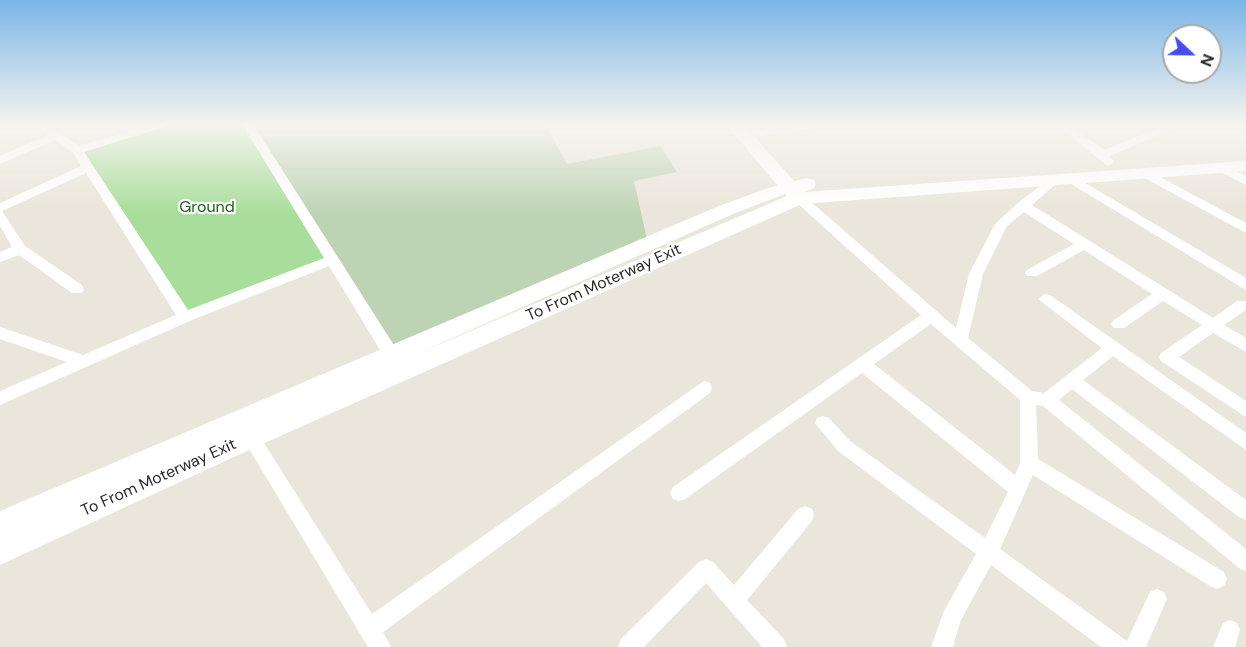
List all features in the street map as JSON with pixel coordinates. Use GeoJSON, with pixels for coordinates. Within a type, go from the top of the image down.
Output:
{"type":"FeatureCollection","features":[{"type":"Feature","properties":{"kind":"main road"},"geometry":{"type":"LineString","coordinates":[[761,154],[793,192]]}},
{"type":"Feature","properties":{"kind":"main road","name":"To From Moterway Exit"},"geometry":{"type":"LineString","coordinates":[[0,525],[726,210],[793,192],[1106,158],[1195,154]]}},
{"type":"Feature","properties":{"kind":"main road","name":"To From Moterway Exit"},"geometry":{"type":"LineString","coordinates":[[0,551],[793,192],[1062,180],[1246,166]]}},
{"type":"Feature","properties":{"kind":"street"},"geometry":{"type":"LineString","coordinates":[[80,154],[185,318]]}},
{"type":"Feature","properties":{"kind":"street"},"geometry":{"type":"LineString","coordinates":[[267,154],[391,354]]}},
{"type":"Feature","properties":{"kind":"street"},"geometry":{"type":"LineString","coordinates":[[1101,154],[1106,158],[1114,154]]}},
{"type":"Feature","properties":{"kind":"street"},"geometry":{"type":"LineString","coordinates":[[0,208],[88,167]]}},
{"type":"Feature","properties":{"kind":"street"},"geometry":{"type":"LineString","coordinates":[[1221,167],[1246,181]]}},
{"type":"Feature","properties":{"kind":"street"},"geometry":{"type":"LineString","coordinates":[[1145,173],[1246,229]]}},
{"type":"Feature","properties":{"kind":"street"},"geometry":{"type":"LineString","coordinates":[[960,341],[976,274],[1002,224],[1023,205],[1062,180],[1246,285]]}},
{"type":"Feature","properties":{"kind":"street"},"geometry":{"type":"LineString","coordinates":[[793,192],[960,341],[1246,561]]}},
{"type":"Feature","properties":{"kind":"street"},"geometry":{"type":"LineString","coordinates":[[1023,205],[1246,346]]}},
{"type":"Feature","properties":{"kind":"street"},"geometry":{"type":"LineString","coordinates":[[0,215],[20,249],[77,289]]}},
{"type":"Feature","properties":{"kind":"street"},"geometry":{"type":"LineString","coordinates":[[1032,273],[1084,244]]}},
{"type":"Feature","properties":{"kind":"street"},"geometry":{"type":"LineString","coordinates":[[0,257],[20,249]]}},
{"type":"Feature","properties":{"kind":"street"},"geometry":{"type":"LineString","coordinates":[[0,398],[185,318],[332,260]]}},
{"type":"Feature","properties":{"kind":"street"},"geometry":{"type":"LineString","coordinates":[[1119,324],[1162,294]]}},
{"type":"Feature","properties":{"kind":"street"},"geometry":{"type":"LineString","coordinates":[[1046,299],[1246,443]]}},
{"type":"Feature","properties":{"kind":"street"},"geometry":{"type":"LineString","coordinates":[[1242,305],[1167,357],[1246,410]]}},
{"type":"Feature","properties":{"kind":"street"},"geometry":{"type":"LineString","coordinates":[[679,493],[931,316]]}},
{"type":"Feature","properties":{"kind":"street"},"geometry":{"type":"LineString","coordinates":[[0,333],[83,361]]}},
{"type":"Feature","properties":{"kind":"street"},"geometry":{"type":"LineString","coordinates":[[1037,399],[1072,380],[1113,348]]}},
{"type":"Feature","properties":{"kind":"street"},"geometry":{"type":"LineString","coordinates":[[863,364],[1018,489]]}},
{"type":"Feature","properties":{"kind":"street"},"geometry":{"type":"LineString","coordinates":[[1072,380],[1246,511]]}},
{"type":"Feature","properties":{"kind":"street"},"geometry":{"type":"LineString","coordinates":[[369,629],[704,388]]}},
{"type":"Feature","properties":{"kind":"street"},"geometry":{"type":"LineString","coordinates":[[942,647],[951,618],[988,551],[1029,463],[1037,399]]}},
{"type":"Feature","properties":{"kind":"street"},"geometry":{"type":"LineString","coordinates":[[823,423],[844,446],[1119,647]]}},
{"type":"Feature","properties":{"kind":"street"},"geometry":{"type":"LineString","coordinates":[[251,437],[380,647]]}},
{"type":"Feature","properties":{"kind":"street"},"geometry":{"type":"LineString","coordinates":[[1029,463],[1217,579]]}},
{"type":"Feature","properties":{"kind":"street"},"geometry":{"type":"LineString","coordinates":[[734,600],[805,514]]}},
{"type":"Feature","properties":{"kind":"street"},"geometry":{"type":"LineString","coordinates":[[629,647],[706,569],[776,647]]}},
{"type":"Feature","properties":{"kind":"street"},"geometry":{"type":"LineString","coordinates":[[1135,647],[1157,599]]}},
{"type":"Feature","properties":{"kind":"green space","name":"Ground"},"geometry":{"type":"Polygon","coordinates":[[[80,154],[267,154],[332,260],[186,318],[80,154]]]}},
{"type":"Feature","properties":{"kind":"green space"},"geometry":{"type":"Polygon","coordinates":[[[267,154],[562,154],[567,164],[618,154],[665,154],[677,172],[634,181],[648,244],[391,354],[267,154]]]}}]}
